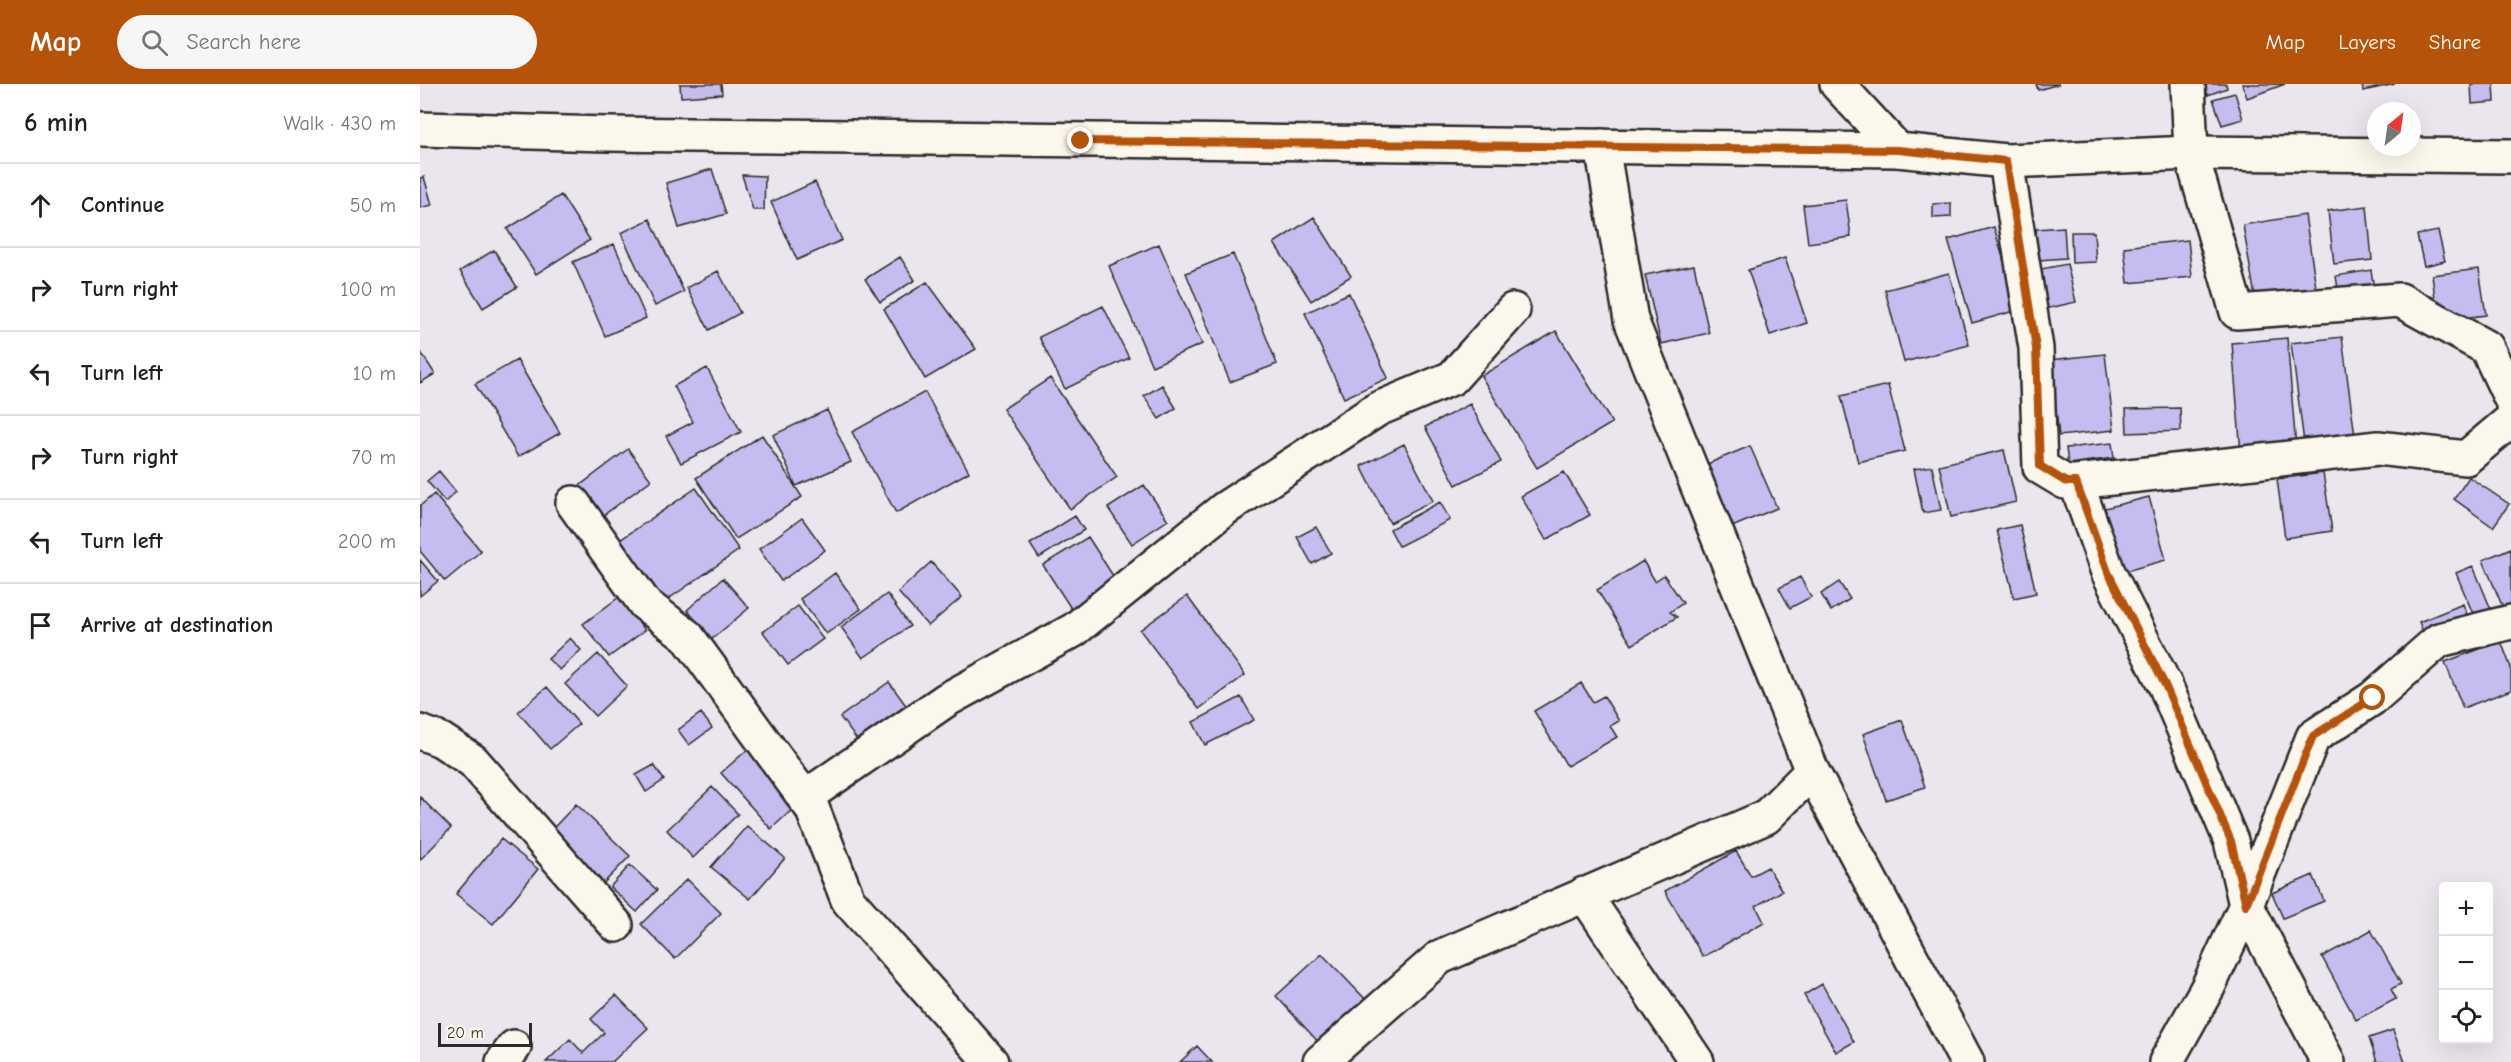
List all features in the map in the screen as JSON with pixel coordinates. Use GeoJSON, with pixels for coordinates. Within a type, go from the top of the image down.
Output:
{"type":"FeatureCollection","features":[{"type":"Feature","properties":{"kind":"street"},"geometry":{"type":"LineString","coordinates":[[1837,84],[1898,150]]}},
{"type":"Feature","properties":{"kind":"street"},"geometry":{"type":"LineString","coordinates":[[2188,84],[2191,153],[2237,312],[2400,300],[2487,348],[2511,399]]}},
{"type":"Feature","properties":{"kind":"street"},"geometry":{"type":"LineString","coordinates":[[420,129],[654,135],[1898,150],[2006,161],[2191,153],[2511,156]]}},
{"type":"Feature","properties":{"kind":"street"},"geometry":{"type":"LineString","coordinates":[[1602,146],[1631,320],[1812,771],[1967,1062]]}},
{"type":"Feature","properties":{"kind":"street"},"geometry":{"type":"LineString","coordinates":[[2006,161],[2036,348],[2040,466],[2066,482],[2378,448],[2466,458],[2511,420]]}},
{"type":"Feature","properties":{"kind":"street"},"geometry":{"type":"LineString","coordinates":[[804,798],[946,700],[1074,630],[1234,503],[1378,409],[1452,378],[1513,310]]}},
{"type":"Feature","properties":{"kind":"street"},"geometry":{"type":"LineString","coordinates":[[2076,482],[2108,572],[2166,687],[2231,841],[2246,905],[2328,1062]]}},
{"type":"Feature","properties":{"kind":"street"},"geometry":{"type":"LineString","coordinates":[[573,503],[645,604],[687,636],[812,808],[848,900],[991,1062]]}},
{"type":"Feature","properties":{"kind":"street"},"geometry":{"type":"LineString","coordinates":[[2166,1062],[2208,987],[2246,905],[2313,736],[2373,698],[2439,640],[2511,622]]}},
{"type":"Feature","properties":{"kind":"street"},"geometry":{"type":"LineString","coordinates":[[420,732],[441,741],[473,761],[616,925]]}},
{"type":"Feature","properties":{"kind":"street"},"geometry":{"type":"LineString","coordinates":[[1320,1062],[1440,957],[1766,817],[1812,771]]}},
{"type":"Feature","properties":{"kind":"street"},"geometry":{"type":"LineString","coordinates":[[1584,894],[1697,1062]]}},
{"type":"Feature","properties":{"kind":"building"},"geometry":{"type":"Polygon","coordinates":[[[680,84],[721,84],[722,94],[681,97],[680,84]]]}},
{"type":"Feature","properties":{"kind":"building"},"geometry":{"type":"Polygon","coordinates":[[[2036,84],[2059,84],[2038,90],[2036,84]]]}},
{"type":"Feature","properties":{"kind":"building"},"geometry":{"type":"Polygon","coordinates":[[[2204,84],[2226,84],[2227,88],[2208,95],[2204,84]]]}},
{"type":"Feature","properties":{"kind":"building"},"geometry":{"type":"Polygon","coordinates":[[[2242,84],[2285,84],[2247,98],[2242,84]]]}},
{"type":"Feature","properties":{"kind":"building"},"geometry":{"type":"Polygon","coordinates":[[[2362,84],[2395,84],[2363,91],[2362,84]]]}},
{"type":"Feature","properties":{"kind":"building"},"geometry":{"type":"Polygon","coordinates":[[[2471,84],[2494,84],[2495,102],[2472,104],[2471,84]]]}},
{"type":"Feature","properties":{"kind":"building"},"geometry":{"type":"Polygon","coordinates":[[[2235,93],[2243,119],[2222,125],[2213,99],[2235,93]]]}},
{"type":"Feature","properties":{"kind":"building"},"geometry":{"type":"Polygon","coordinates":[[[712,169],[726,214],[679,228],[666,183],[712,169]]]}},
{"type":"Feature","properties":{"kind":"building"},"geometry":{"type":"Polygon","coordinates":[[[742,175],[765,176],[764,210],[753,210],[742,175]]]}},
{"type":"Feature","properties":{"kind":"building"},"geometry":{"type":"Polygon","coordinates":[[[424,177],[432,205],[420,208],[420,178],[424,177]]]}},
{"type":"Feature","properties":{"kind":"building"},"geometry":{"type":"Polygon","coordinates":[[[815,182],[842,240],[797,260],[771,202],[815,182]]]}},
{"type":"Feature","properties":{"kind":"building"},"geometry":{"type":"Polygon","coordinates":[[[561,195],[590,240],[536,274],[507,229],[561,195]]]}},
{"type":"Feature","properties":{"kind":"building"},"geometry":{"type":"Polygon","coordinates":[[[1846,200],[1851,237],[1808,243],[1803,205],[1846,200]]]}},
{"type":"Feature","properties":{"kind":"building"},"geometry":{"type":"Polygon","coordinates":[[[1951,203],[1951,217],[1933,218],[1933,204],[1951,203]]]}},
{"type":"Feature","properties":{"kind":"building"},"geometry":{"type":"Polygon","coordinates":[[[2367,206],[2372,260],[2334,264],[2328,211],[2367,206]]]}},
{"type":"Feature","properties":{"kind":"building"},"geometry":{"type":"Polygon","coordinates":[[[2305,215],[2318,300],[2257,309],[2243,225],[2305,215]]]}},
{"type":"Feature","properties":{"kind":"building"},"geometry":{"type":"Polygon","coordinates":[[[1314,217],[1351,276],[1311,301],[1274,243],[1314,217]]]}},
{"type":"Feature","properties":{"kind":"building"},"geometry":{"type":"Polygon","coordinates":[[[650,219],[684,292],[655,306],[621,233],[650,219]]]}},
{"type":"Feature","properties":{"kind":"building"},"geometry":{"type":"Polygon","coordinates":[[[1994,227],[2018,310],[1972,323],[1948,240],[1994,227]]]}},
{"type":"Feature","properties":{"kind":"building"},"geometry":{"type":"Polygon","coordinates":[[[2064,227],[2066,258],[2038,260],[2036,229],[2064,227]]]}},
{"type":"Feature","properties":{"kind":"building"},"geometry":{"type":"Polygon","coordinates":[[[2438,231],[2445,261],[2424,266],[2417,235],[2438,231]]]}},
{"type":"Feature","properties":{"kind":"building"},"geometry":{"type":"Polygon","coordinates":[[[2071,232],[2094,232],[2096,262],[2072,263],[2071,232]]]}},
{"type":"Feature","properties":{"kind":"building"},"geometry":{"type":"Polygon","coordinates":[[[2188,240],[2192,277],[2128,283],[2124,247],[2188,240]]]}},
{"type":"Feature","properties":{"kind":"building"},"geometry":{"type":"Polygon","coordinates":[[[614,244],[646,318],[605,336],[573,262],[614,244]]]}},
{"type":"Feature","properties":{"kind":"building"},"geometry":{"type":"Polygon","coordinates":[[[1159,244],[1202,344],[1152,366],[1109,266],[1159,244]]]}},
{"type":"Feature","properties":{"kind":"building"},"geometry":{"type":"Polygon","coordinates":[[[494,250],[517,287],[483,308],[460,271],[494,250]]]}},
{"type":"Feature","properties":{"kind":"building"},"geometry":{"type":"Polygon","coordinates":[[[1233,254],[1277,364],[1230,382],[1186,273],[1233,254]]]}},
{"type":"Feature","properties":{"kind":"building"},"geometry":{"type":"Polygon","coordinates":[[[900,257],[915,280],[880,302],[865,279],[900,257]]]}},
{"type":"Feature","properties":{"kind":"building"},"geometry":{"type":"Polygon","coordinates":[[[1785,258],[1807,323],[1770,335],[1748,270],[1785,258]]]}},
{"type":"Feature","properties":{"kind":"building"},"geometry":{"type":"Polygon","coordinates":[[[2067,264],[2076,302],[2045,309],[2036,270],[2067,264]]]}},
{"type":"Feature","properties":{"kind":"building"},"geometry":{"type":"Polygon","coordinates":[[[1694,265],[1709,333],[1661,344],[1645,275],[1694,265]]]}},
{"type":"Feature","properties":{"kind":"building"},"geometry":{"type":"Polygon","coordinates":[[[2479,269],[2486,315],[2438,321],[2432,275],[2479,269]]]}},
{"type":"Feature","properties":{"kind":"building"},"geometry":{"type":"Polygon","coordinates":[[[2371,270],[2375,295],[2340,300],[2336,276],[2371,270]]]}},
{"type":"Feature","properties":{"kind":"building"},"geometry":{"type":"Polygon","coordinates":[[[718,271],[740,313],[709,330],[687,288],[718,271]]]}},
{"type":"Feature","properties":{"kind":"building"},"geometry":{"type":"Polygon","coordinates":[[[1949,273],[1969,345],[1904,362],[1885,290],[1949,273]]]}},
{"type":"Feature","properties":{"kind":"building"},"geometry":{"type":"Polygon","coordinates":[[[927,282],[976,349],[925,379],[884,309],[927,282]]]}},
{"type":"Feature","properties":{"kind":"building"},"geometry":{"type":"Polygon","coordinates":[[[1349,293],[1388,378],[1344,398],[1305,313],[1349,293]]]}},
{"type":"Feature","properties":{"kind":"building"},"geometry":{"type":"Polygon","coordinates":[[[1103,306],[1129,358],[1065,389],[1039,337],[1103,306]]]}},
{"type":"Feature","properties":{"kind":"building"},"geometry":{"type":"Polygon","coordinates":[[[1556,331],[1612,423],[1537,468],[1481,376],[1556,331]]]}},
{"type":"Feature","properties":{"kind":"building"},"geometry":{"type":"Polygon","coordinates":[[[2342,337],[2356,444],[2305,450],[2291,343],[2342,337]]]}},
{"type":"Feature","properties":{"kind":"building"},"geometry":{"type":"Polygon","coordinates":[[[2287,338],[2296,448],[2241,453],[2232,343],[2287,338]]]}},
{"type":"Feature","properties":{"kind":"building"},"geometry":{"type":"Polygon","coordinates":[[[420,351],[435,374],[420,383],[420,351]]]}},
{"type":"Feature","properties":{"kind":"building"},"geometry":{"type":"Polygon","coordinates":[[[2105,354],[2114,430],[2059,436],[2050,360],[2105,354]]]}},
{"type":"Feature","properties":{"kind":"building"},"geometry":{"type":"Polygon","coordinates":[[[517,360],[560,433],[518,457],[475,384],[517,360]]]}},
{"type":"Feature","properties":{"kind":"building"},"geometry":{"type":"Polygon","coordinates":[[[707,368],[741,432],[681,463],[666,436],[693,422],[674,386],[707,368]]]}},
{"type":"Feature","properties":{"kind":"building"},"geometry":{"type":"Polygon","coordinates":[[[1050,378],[1117,477],[1070,509],[1003,409],[1050,378]]]}},
{"type":"Feature","properties":{"kind":"building"},"geometry":{"type":"Polygon","coordinates":[[[1162,385],[1176,408],[1159,419],[1144,396],[1162,385]]]}},
{"type":"Feature","properties":{"kind":"building"},"geometry":{"type":"Polygon","coordinates":[[[1888,385],[1905,451],[1858,462],[1841,396],[1888,385]]]}},
{"type":"Feature","properties":{"kind":"building"},"geometry":{"type":"Polygon","coordinates":[[[925,392],[969,472],[896,513],[852,432],[925,392]]]}},
{"type":"Feature","properties":{"kind":"building"},"geometry":{"type":"Polygon","coordinates":[[[1470,404],[1501,462],[1456,485],[1425,427],[1470,404]]]}},
{"type":"Feature","properties":{"kind":"building"},"geometry":{"type":"Polygon","coordinates":[[[2180,408],[2181,431],[2127,433],[2126,409],[2180,408]]]}},
{"type":"Feature","properties":{"kind":"building"},"geometry":{"type":"Polygon","coordinates":[[[827,410],[851,462],[796,486],[773,435],[827,410]]]}},
{"type":"Feature","properties":{"kind":"building"},"geometry":{"type":"Polygon","coordinates":[[[762,435],[802,497],[736,539],[696,478],[762,435]]]}},
{"type":"Feature","properties":{"kind":"building"},"geometry":{"type":"Polygon","coordinates":[[[2112,443],[2114,458],[2068,464],[2066,448],[2112,443]]]}},
{"type":"Feature","properties":{"kind":"building"},"geometry":{"type":"Polygon","coordinates":[[[1404,444],[1433,501],[1390,523],[1361,466],[1404,444]]]}},
{"type":"Feature","properties":{"kind":"building"},"geometry":{"type":"Polygon","coordinates":[[[1750,446],[1777,508],[1732,527],[1705,465],[1750,446]]]}},
{"type":"Feature","properties":{"kind":"building"},"geometry":{"type":"Polygon","coordinates":[[[628,449],[651,480],[601,517],[578,487],[628,449]]]}},
{"type":"Feature","properties":{"kind":"building"},"geometry":{"type":"Polygon","coordinates":[[[2004,450],[2016,502],[1951,517],[1939,465],[2004,450]]]}},
{"type":"Feature","properties":{"kind":"building"},"geometry":{"type":"Polygon","coordinates":[[[1932,466],[1941,510],[1923,513],[1914,469],[1932,466]]]}},
{"type":"Feature","properties":{"kind":"building"},"geometry":{"type":"Polygon","coordinates":[[[439,471],[456,492],[445,502],[427,481],[439,471]]]}},
{"type":"Feature","properties":{"kind":"building"},"geometry":{"type":"Polygon","coordinates":[[[1564,472],[1590,515],[1546,540],[1521,496],[1564,472]]]}},
{"type":"Feature","properties":{"kind":"building"},"geometry":{"type":"Polygon","coordinates":[[[2323,473],[2332,531],[2285,538],[2277,479],[2323,473]]]}},
{"type":"Feature","properties":{"kind":"building"},"geometry":{"type":"Polygon","coordinates":[[[2469,477],[2509,504],[2493,527],[2454,499],[2469,477]]]}},
{"type":"Feature","properties":{"kind":"building"},"geometry":{"type":"Polygon","coordinates":[[[1144,485],[1168,520],[1132,544],[1108,508],[1144,485]]]}},
{"type":"Feature","properties":{"kind":"building"},"geometry":{"type":"Polygon","coordinates":[[[696,488],[739,550],[664,602],[620,540],[696,488]]]}},
{"type":"Feature","properties":{"kind":"building"},"geometry":{"type":"Polygon","coordinates":[[[434,494],[481,551],[445,581],[420,551],[420,506],[434,494]]]}},
{"type":"Feature","properties":{"kind":"building"},"geometry":{"type":"Polygon","coordinates":[[[2149,497],[2166,560],[2122,572],[2105,508],[2149,497]]]}},
{"type":"Feature","properties":{"kind":"building"},"geometry":{"type":"Polygon","coordinates":[[[1440,502],[1450,520],[1399,546],[1390,529],[1440,502]]]}},
{"type":"Feature","properties":{"kind":"building"},"geometry":{"type":"Polygon","coordinates":[[[1075,516],[1084,530],[1039,558],[1030,544],[1075,516]]]}},
{"type":"Feature","properties":{"kind":"building"},"geometry":{"type":"Polygon","coordinates":[[[802,518],[825,550],[781,581],[759,549],[802,518]]]}},
{"type":"Feature","properties":{"kind":"building"},"geometry":{"type":"Polygon","coordinates":[[[2020,525],[2036,593],[2014,598],[1997,530],[2020,525]]]}},
{"type":"Feature","properties":{"kind":"building"},"geometry":{"type":"Polygon","coordinates":[[[1316,527],[1331,553],[1312,564],[1297,537],[1316,527]]]}},
{"type":"Feature","properties":{"kind":"building"},"geometry":{"type":"Polygon","coordinates":[[[1088,537],[1117,582],[1072,610],[1043,565],[1088,537]]]}},
{"type":"Feature","properties":{"kind":"building"},"geometry":{"type":"Polygon","coordinates":[[[2511,548],[2511,607],[2504,610],[2483,560],[2511,548]]]}},
{"type":"Feature","properties":{"kind":"building"},"geometry":{"type":"Polygon","coordinates":[[[420,560],[438,581],[420,596],[420,560]]]}},
{"type":"Feature","properties":{"kind":"building"},"geometry":{"type":"Polygon","coordinates":[[[1643,561],[1655,581],[1664,575],[1683,603],[1670,612],[1677,617],[1632,645],[1597,590],[1643,561]]]}},
{"type":"Feature","properties":{"kind":"building"},"geometry":{"type":"Polygon","coordinates":[[[931,562],[962,597],[928,626],[898,592],[931,562]]]}},
{"type":"Feature","properties":{"kind":"building"},"geometry":{"type":"Polygon","coordinates":[[[2473,566],[2493,614],[2476,621],[2456,573],[2473,566]]]}},
{"type":"Feature","properties":{"kind":"building"},"geometry":{"type":"Polygon","coordinates":[[[835,573],[861,609],[826,634],[800,599],[835,573]]]}},
{"type":"Feature","properties":{"kind":"building"},"geometry":{"type":"Polygon","coordinates":[[[1800,577],[1811,597],[1790,608],[1779,588],[1800,577]]]}},
{"type":"Feature","properties":{"kind":"building"},"geometry":{"type":"Polygon","coordinates":[[[723,578],[749,608],[712,639],[687,610],[723,578]]]}},
{"type":"Feature","properties":{"kind":"building"},"geometry":{"type":"Polygon","coordinates":[[[1839,582],[1850,599],[1831,611],[1821,594],[1839,582]]]}},
{"type":"Feature","properties":{"kind":"building"},"geometry":{"type":"Polygon","coordinates":[[[887,594],[910,626],[863,658],[841,627],[887,594]]]}},
{"type":"Feature","properties":{"kind":"building"},"geometry":{"type":"Polygon","coordinates":[[[1187,596],[1245,675],[1199,709],[1140,630],[1187,596]]]}},
{"type":"Feature","properties":{"kind":"building"},"geometry":{"type":"Polygon","coordinates":[[[619,597],[645,630],[609,657],[583,624],[619,597]]]}},
{"type":"Feature","properties":{"kind":"building"},"geometry":{"type":"Polygon","coordinates":[[[2463,604],[2470,622],[2426,639],[2419,622],[2463,604]]]}},
{"type":"Feature","properties":{"kind":"building"},"geometry":{"type":"Polygon","coordinates":[[[798,606],[823,639],[788,665],[763,632],[798,606]]]}},
{"type":"Feature","properties":{"kind":"building"},"geometry":{"type":"Polygon","coordinates":[[[570,638],[581,650],[560,670],[548,659],[570,638]]]}},
{"type":"Feature","properties":{"kind":"building"},"geometry":{"type":"Polygon","coordinates":[[[2501,641],[2511,668],[2511,690],[2463,708],[2445,662],[2501,641]]]}},
{"type":"Feature","properties":{"kind":"building"},"geometry":{"type":"Polygon","coordinates":[[[598,654],[627,686],[595,716],[565,684],[598,654]]]}},
{"type":"Feature","properties":{"kind":"building"},"geometry":{"type":"Polygon","coordinates":[[[889,682],[913,715],[865,751],[840,717],[889,682]]]}},
{"type":"Feature","properties":{"kind":"building"},"geometry":{"type":"Polygon","coordinates":[[[1581,683],[1593,702],[1604,696],[1619,721],[1610,726],[1617,737],[1567,766],[1534,711],[1581,683]]]}},
{"type":"Feature","properties":{"kind":"building"},"geometry":{"type":"Polygon","coordinates":[[[547,687],[579,724],[550,749],[518,712],[547,687]]]}},
{"type":"Feature","properties":{"kind":"building"},"geometry":{"type":"Polygon","coordinates":[[[1241,697],[1254,720],[1205,745],[1193,722],[1241,697]]]}},
{"type":"Feature","properties":{"kind":"building"},"geometry":{"type":"Polygon","coordinates":[[[701,713],[712,728],[689,745],[678,730],[701,713]]]}},
{"type":"Feature","properties":{"kind":"building"},"geometry":{"type":"Polygon","coordinates":[[[1902,720],[1925,787],[1886,800],[1863,734],[1902,720]]]}},
{"type":"Feature","properties":{"kind":"building"},"geometry":{"type":"Polygon","coordinates":[[[757,741],[806,797],[771,829],[721,773],[757,741]]]}},
{"type":"Feature","properties":{"kind":"building"},"geometry":{"type":"Polygon","coordinates":[[[654,765],[664,780],[646,792],[636,775],[654,765]]]}},
{"type":"Feature","properties":{"kind":"building"},"geometry":{"type":"Polygon","coordinates":[[[712,787],[738,814],[693,858],[667,830],[712,787]]]}},
{"type":"Feature","properties":{"kind":"building"},"geometry":{"type":"Polygon","coordinates":[[[420,797],[451,828],[420,860],[420,797]]]}},
{"type":"Feature","properties":{"kind":"building"},"geometry":{"type":"Polygon","coordinates":[[[576,804],[630,856],[596,891],[543,839],[576,804]]]}},
{"type":"Feature","properties":{"kind":"building"},"geometry":{"type":"Polygon","coordinates":[[[747,826],[785,858],[750,899],[711,867],[747,826]]]}},
{"type":"Feature","properties":{"kind":"building"},"geometry":{"type":"Polygon","coordinates":[[[501,839],[538,869],[493,924],[456,894],[501,839]]]}},
{"type":"Feature","properties":{"kind":"building"},"geometry":{"type":"Polygon","coordinates":[[[1736,851],[1751,876],[1768,867],[1782,891],[1756,906],[1764,922],[1703,957],[1665,891],[1736,851]]]}},
{"type":"Feature","properties":{"kind":"building"},"geometry":{"type":"Polygon","coordinates":[[[630,865],[657,890],[637,912],[610,887],[630,865]]]}},
{"type":"Feature","properties":{"kind":"building"},"geometry":{"type":"Polygon","coordinates":[[[2313,875],[2324,901],[2283,918],[2272,893],[2313,875]]]}},
{"type":"Feature","properties":{"kind":"building"},"geometry":{"type":"Polygon","coordinates":[[[687,879],[721,913],[675,959],[641,924],[687,879]]]}},
{"type":"Feature","properties":{"kind":"building"},"geometry":{"type":"Polygon","coordinates":[[[2371,930],[2401,984],[2391,989],[2396,999],[2356,1020],[2322,957],[2371,930]]]}},
{"type":"Feature","properties":{"kind":"building"},"geometry":{"type":"Polygon","coordinates":[[[1322,954],[1370,1004],[1323,1047],[1276,996],[1322,954]]]}},
{"type":"Feature","properties":{"kind":"building"},"geometry":{"type":"Polygon","coordinates":[[[1822,984],[1854,1042],[1836,1052],[1804,995],[1822,984]]]}},
{"type":"Feature","properties":{"kind":"building"},"geometry":{"type":"Polygon","coordinates":[[[616,995],[648,1028],[612,1062],[546,1062],[570,1039],[583,1053],[604,1033],[591,1019],[616,995]]]}},
{"type":"Feature","properties":{"kind":"building"},"geometry":{"type":"Polygon","coordinates":[[[2393,1030],[2405,1062],[2377,1062],[2369,1038],[2393,1030]]]}},
{"type":"Feature","properties":{"kind":"building"},"geometry":{"type":"Polygon","coordinates":[[[1197,1046],[1212,1062],[1180,1062],[1197,1046]]]}},
{"type":"Feature","properties":{"kind":"route"},"geometry":{"type":"LineString","coordinates":[[1081,141],[1898,150],[2006,161],[2036,348],[2040,466],[2066,482],[2076,482],[2108,572],[2166,687],[2231,841],[2246,905],[2313,736],[2373,698]]}}]}
